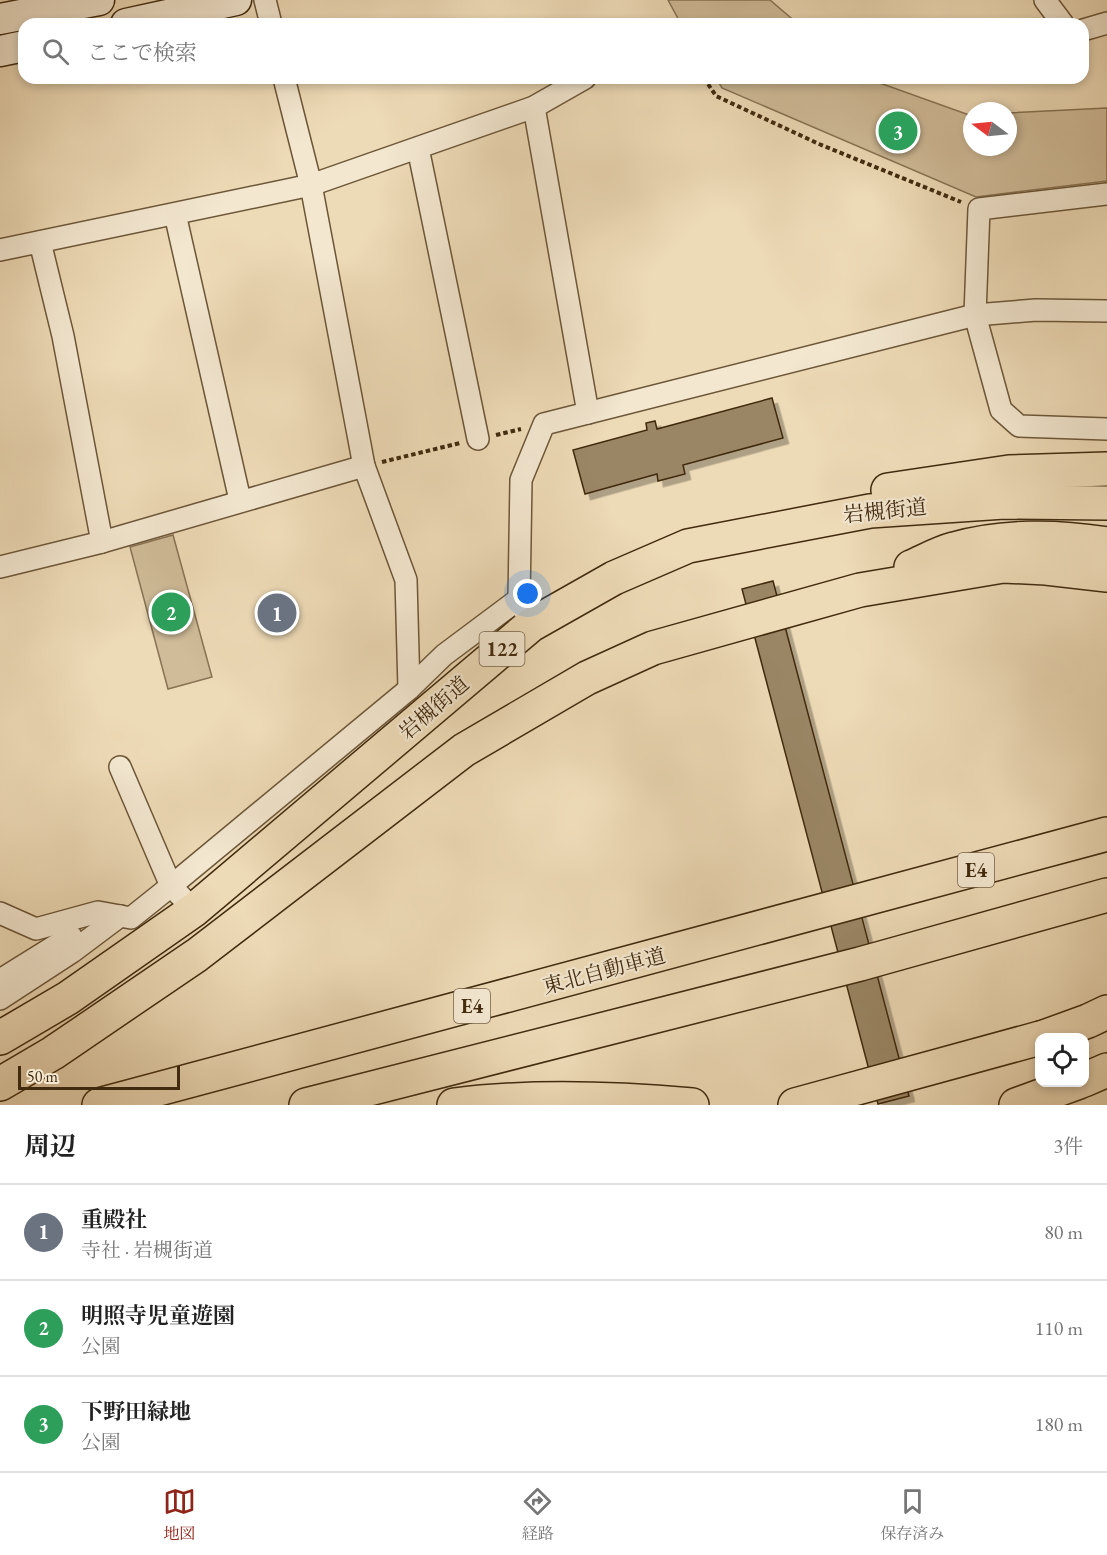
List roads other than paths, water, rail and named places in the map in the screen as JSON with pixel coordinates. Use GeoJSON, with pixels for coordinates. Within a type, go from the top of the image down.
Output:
{"type":"FeatureCollection","features":[{"type":"Feature","properties":{"kind":"highway"},"geometry":{"type":"LineString","coordinates":[[688,546],[745,522],[820,503],[913,485],[1009,472],[1107,469]]}},
{"type":"Feature","properties":{"kind":"highway","name":"岩槻街道"},"geometry":{"type":"LineString","coordinates":[[0,1038],[68,998],[194,910],[525,612],[614,578],[688,546],[870,511],[1004,502],[1107,503]]}},
{"type":"Feature","properties":{"kind":"highway"},"geometry":{"type":"LineString","coordinates":[[860,590],[951,549],[985,542],[1057,539],[1107,544]]}},
{"type":"Feature","properties":{"kind":"highway"},"geometry":{"type":"LineString","coordinates":[[0,1084],[53,1053],[197,955],[464,750],[587,678],[653,648],[860,590],[1003,566],[1107,575]]}},
{"type":"Feature","properties":{"kind":"highway","name":"東北自動車道"},"geometry":{"type":"LineString","coordinates":[[99,1105],[1107,834]]}},
{"type":"Feature","properties":{"kind":"highway"},"geometry":{"type":"LineString","coordinates":[[306,1105],[860,964],[1107,895]]}},
{"type":"Feature","properties":{"kind":"highway"},"geometry":{"type":"LineString","coordinates":[[1055,1033],[1088,1022],[1107,1011]]}},
{"type":"Feature","properties":{"kind":"highway"},"geometry":{"type":"LineString","coordinates":[[795,1105],[1035,1039]]}},
{"type":"Feature","properties":{"kind":"highway"},"geometry":{"type":"LineString","coordinates":[[1089,1079],[1107,1072]]}},
{"type":"Feature","properties":{"kind":"highway"},"geometry":{"type":"LineString","coordinates":[[1016,1105],[1068,1087]]}},
{"type":"Feature","properties":{"kind":"highway"},"geometry":{"type":"LineString","coordinates":[[454,1105],[502,1099],[565,1098],[692,1105]]}},
{"type":"Feature","properties":{"kind":"street"},"geometry":{"type":"LineString","coordinates":[[0,19],[99,0]]}},
{"type":"Feature","properties":{"kind":"street"},"geometry":{"type":"LineString","coordinates":[[154,18],[236,0]]}},
{"type":"Feature","properties":{"kind":"street"},"geometry":{"type":"LineString","coordinates":[[265,0],[270,18]]}},
{"type":"Feature","properties":{"kind":"street"},"geometry":{"type":"LineString","coordinates":[[1045,0],[1058,18]]}},
{"type":"Feature","properties":{"kind":"street"},"geometry":{"type":"LineString","coordinates":[[1089,28],[1107,23]]}},
{"type":"Feature","properties":{"kind":"street"},"geometry":{"type":"LineString","coordinates":[[0,51],[18,47]]}},
{"type":"Feature","properties":{"kind":"street"},"geometry":{"type":"LineString","coordinates":[[285,84],[310,185],[364,466],[406,580],[409,689]]}},
{"type":"Feature","properties":{"kind":"street"},"geometry":{"type":"LineString","coordinates":[[0,250],[310,185],[534,107],[574,84]]}},
{"type":"Feature","properties":{"kind":"street"},"geometry":{"type":"LineString","coordinates":[[534,107],[588,413]]}},
{"type":"Feature","properties":{"kind":"street"},"geometry":{"type":"LineString","coordinates":[[418,148],[478,439]]}},
{"type":"Feature","properties":{"kind":"street"},"geometry":{"type":"LineString","coordinates":[[1107,194],[979,209],[975,315],[1001,410],[1019,426],[1107,429]]}},
{"type":"Feature","properties":{"kind":"street"},"geometry":{"type":"LineString","coordinates":[[175,214],[240,500]]}},
{"type":"Feature","properties":{"kind":"street"},"geometry":{"type":"LineString","coordinates":[[40,243],[63,336],[102,542]]}},
{"type":"Feature","properties":{"kind":"street"},"geometry":{"type":"LineString","coordinates":[[0,913],[36,929],[98,912],[131,918],[409,689],[444,654],[525,612],[521,480],[544,424],[975,315],[1036,310],[1107,310]]}},
{"type":"Feature","properties":{"kind":"street"},"geometry":{"type":"LineString","coordinates":[[0,567],[102,542],[240,500],[364,466]]}},
{"type":"Feature","properties":{"kind":"street"},"geometry":{"type":"LineString","coordinates":[[120,767],[171,886],[194,910]]}},
{"type":"Feature","properties":{"kind":"street"},"geometry":{"type":"LineString","coordinates":[[0,980],[71,937],[98,912]]}},
{"type":"Feature","properties":{"kind":"street"},"geometry":{"type":"LineString","coordinates":[[0,999],[72,952],[120,916]]}},
{"type":"Feature","properties":{"kind":"place","name":"下野田緑地"},"geometry":{"type":"Point","coordinates":[898,131]}},
{"type":"Feature","properties":{"kind":"place","name":"明照寺児童遊園"},"geometry":{"type":"Point","coordinates":[171,612]}},
{"type":"Feature","properties":{"kind":"place","name":"重殿社"},"geometry":{"type":"Point","coordinates":[277,613]}}]}
